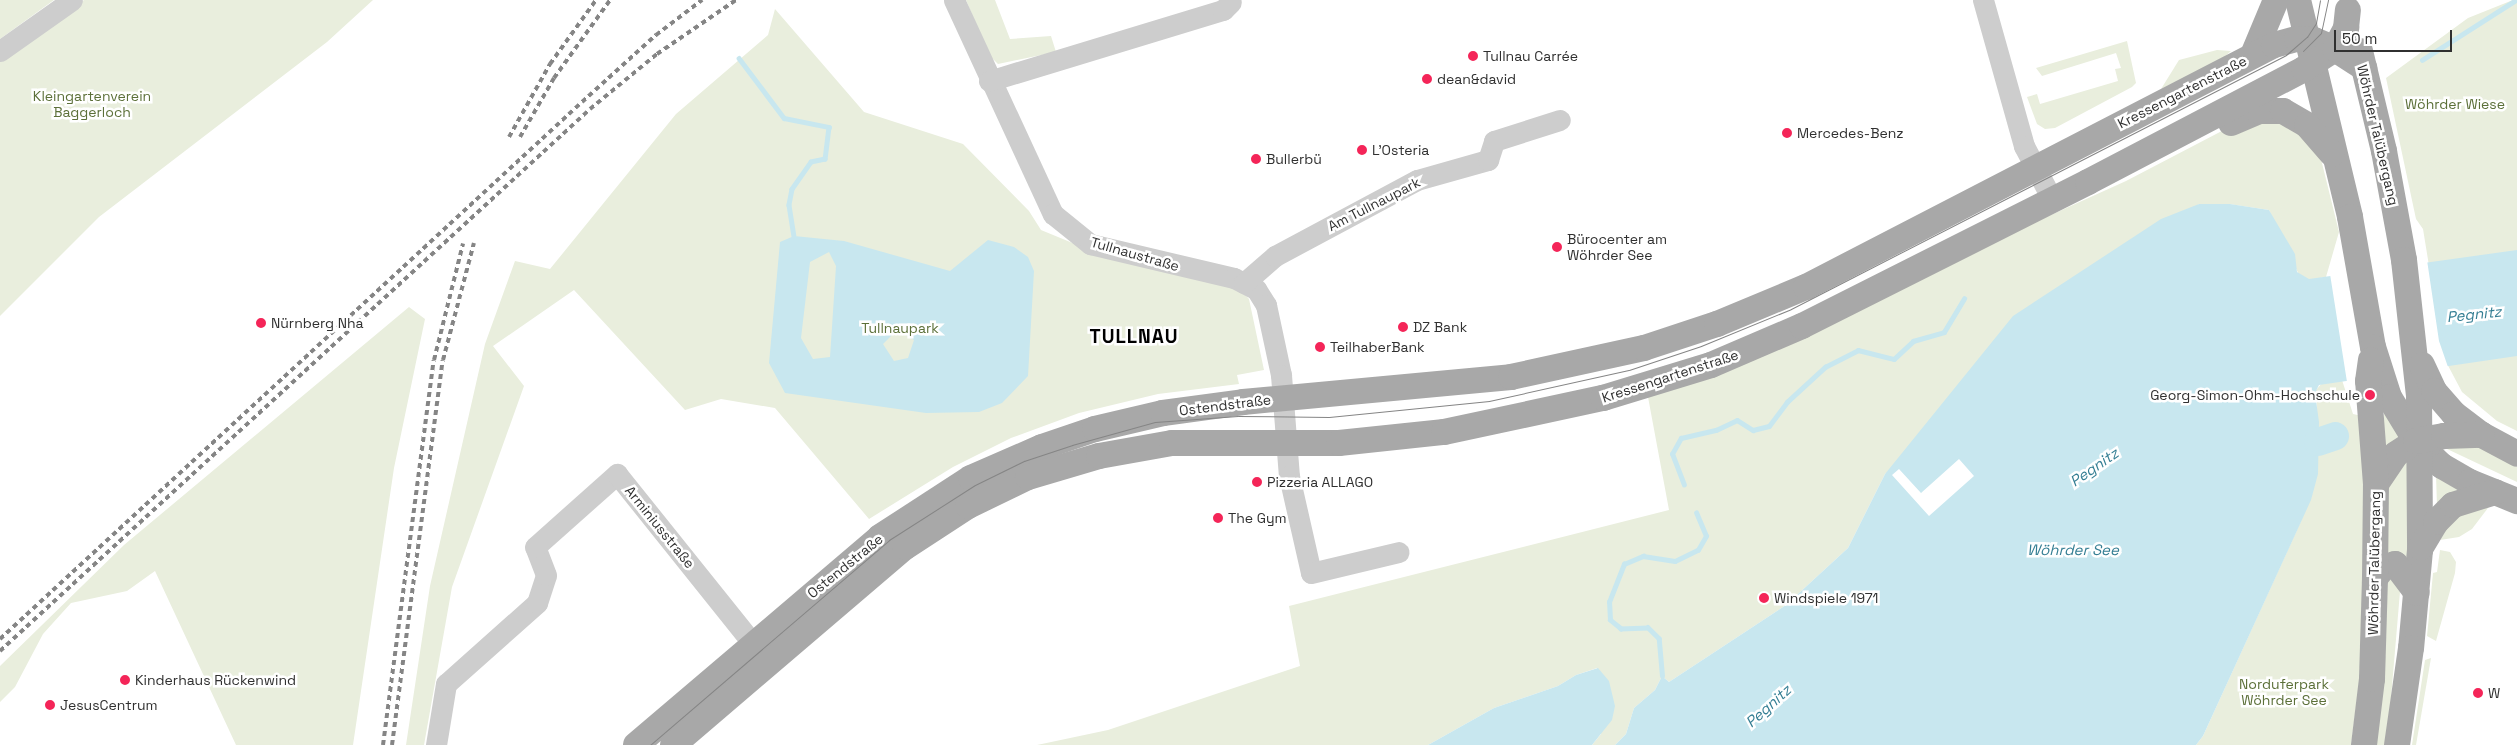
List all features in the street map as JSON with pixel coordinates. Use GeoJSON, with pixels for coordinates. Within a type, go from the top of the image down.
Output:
{"type":"FeatureCollection","features":[{"type":"Feature","properties":{"kind":"main road"},"geometry":{"type":"LineString","coordinates":[[2253,56],[2276,0]]}},
{"type":"Feature","properties":{"kind":"main road"},"geometry":{"type":"LineString","coordinates":[[2298,0],[2319,50],[2335,158],[2360,266],[2377,380],[2419,442],[2448,470],[2506,496]]}},
{"type":"Feature","properties":{"kind":"main road"},"geometry":{"type":"LineString","coordinates":[[2319,50],[2346,28],[2346,5]]}},
{"type":"Feature","properties":{"kind":"main road","name":"Wöhrder Talübergang"},"geometry":{"type":"LineString","coordinates":[[2346,5],[2364,68],[2404,260],[2415,348],[2421,374]]}},
{"type":"Feature","properties":{"kind":"main road","name":"Kressengartenstraße"},"geometry":{"type":"LineString","coordinates":[[1284,398],[1519,376],[1653,345],[1718,324],[1806,287],[2281,42],[2319,50]]}},
{"type":"Feature","properties":{"kind":"main road","name":"Kressengartenstraße"},"geometry":{"type":"LineString","coordinates":[[1287,444],[1444,432],[1602,398],[1673,378],[1802,326],[2052,200],[2150,148],[2319,50]]}},
{"type":"Feature","properties":{"kind":"main road"},"geometry":{"type":"LineString","coordinates":[[2319,50],[2364,68]]}},
{"type":"Feature","properties":{"kind":"main road","name":"Kressengartenstraße"},"geometry":{"type":"LineString","coordinates":[[2150,148],[2198,140],[2250,114],[2273,110],[2301,120],[2335,158]]}},
{"type":"Feature","properties":{"kind":"main road"},"geometry":{"type":"LineString","coordinates":[[2421,374],[2446,406],[2482,435],[2517,454]]}},
{"type":"Feature","properties":{"kind":"main road"},"geometry":{"type":"LineString","coordinates":[[2397,745],[2417,593],[2420,550],[2419,442],[2421,374]]}},
{"type":"Feature","properties":{"kind":"main road","name":"Wöhrder Talübergang"},"geometry":{"type":"LineString","coordinates":[[2364,745],[2372,680],[2376,578],[2377,380]]}},
{"type":"Feature","properties":{"kind":"main road","name":"Ostendstraße"},"geometry":{"type":"LineString","coordinates":[[667,739],[753,644],[880,536],[933,500],[986,471],[1042,446],[1112,424],[1213,406],[1284,398]]}},
{"type":"Feature","properties":{"kind":"main road"},"geometry":{"type":"LineString","coordinates":[[2376,484],[2396,454],[2419,442],[2482,435]]}},
{"type":"Feature","properties":{"kind":"main road","name":"Ostendstraße"},"geometry":{"type":"LineString","coordinates":[[636,745],[667,739],[883,564],[940,523],[993,493],[1064,465],[1150,447],[1206,442],[1287,444]]}},
{"type":"Feature","properties":{"kind":"main road"},"geometry":{"type":"LineString","coordinates":[[2420,550],[2431,529],[2446,510],[2470,497],[2506,496]]}},
{"type":"Feature","properties":{"kind":"main road"},"geometry":{"type":"LineString","coordinates":[[2376,578],[2383,568],[2395,564],[2417,593]]}},
{"type":"Feature","properties":{"kind":"street"},"geometry":{"type":"LineString","coordinates":[[0,51],[72,0]]}},
{"type":"Feature","properties":{"kind":"street","name":"Tullnaustraße"},"geometry":{"type":"LineString","coordinates":[[954,0],[989,81],[1053,214],[1090,244],[1244,283],[1256,289],[1266,305],[1284,398]]}},
{"type":"Feature","properties":{"kind":"street"},"geometry":{"type":"LineString","coordinates":[[1983,0],[2024,146],[2052,200]]}},
{"type":"Feature","properties":{"kind":"street"},"geometry":{"type":"LineString","coordinates":[[989,81],[1222,10],[1231,2]]}},
{"type":"Feature","properties":{"kind":"street","name":"Am Tullnaupark"},"geometry":{"type":"LineString","coordinates":[[1244,283],[1275,256],[1417,180],[1488,160],[1494,141],[1560,120]]}},
{"type":"Feature","properties":{"kind":"street","name":"Ostendstraße"},"geometry":{"type":"LineString","coordinates":[[1284,398],[1287,444]]}},
{"type":"Feature","properties":{"kind":"street"},"geometry":{"type":"LineString","coordinates":[[1287,444],[1291,485],[1311,572],[1399,552]]}},
{"type":"Feature","properties":{"kind":"street","name":"Arminiusstraße"},"geometry":{"type":"LineString","coordinates":[[436,745],[446,684],[537,602],[546,576],[535,546],[617,474],[753,644]]}},
{"type":"Feature","properties":{"kind":"green space"},"geometry":{"type":"Polygon","coordinates":[[[0,0],[54,0],[0,39],[0,0]]]}},
{"type":"Feature","properties":{"kind":"green space","name":"Kleingartenverein Baggerloch"},"geometry":{"type":"Polygon","coordinates":[[[84,0],[373,0],[327,42],[99,217],[0,316],[0,56],[84,0]]]}},
{"type":"Feature","properties":{"kind":"green space"},"geometry":{"type":"Polygon","coordinates":[[[966,0],[995,0],[1010,39],[1051,36],[1056,52],[998,64],[989,55],[966,0]]]}},
{"type":"Feature","properties":{"kind":"green space","name":"Wöhrder Wiese"},"geometry":{"type":"Polygon","coordinates":[[[2517,0],[2517,431],[2497,421],[2462,392],[2444,358],[2423,229],[2416,219],[2386,78],[2468,18],[2517,0]]]}},
{"type":"Feature","properties":{"kind":"green space","name":"Tullnaupark"},"geometry":{"type":"Polygon","coordinates":[[[775,9],[864,112],[963,144],[1029,211],[1041,230],[1109,258],[1241,290],[1249,299],[1264,370],[1237,375],[1239,384],[1158,394],[1079,413],[1011,438],[953,467],[869,519],[775,408],[721,399],[685,410],[574,290],[493,346],[524,386],[452,587],[424,745],[406,745],[430,586],[485,344],[515,261],[550,269],[676,114],[768,35],[775,9]]]}},
{"type":"Feature","properties":{"kind":"green space"},"geometry":{"type":"Polygon","coordinates":[[[2127,41],[2136,83],[2132,87],[2055,128],[2045,129],[2037,124],[2027,97],[2037,94],[2040,104],[2118,81],[2115,69],[2121,68],[2116,53],[2042,76],[2036,68],[2127,41]]]}},
{"type":"Feature","properties":{"kind":"green space"},"geometry":{"type":"Polygon","coordinates":[[[2217,50],[2231,51],[2221,60],[2161,89],[2179,60],[2217,50]]]}},
{"type":"Feature","properties":{"kind":"green space"},"geometry":{"type":"Polygon","coordinates":[[[2241,121],[2291,122],[2321,159],[2339,232],[2326,277],[2309,280],[2299,275],[2269,210],[2229,204],[2199,204],[1885,474],[1848,548],[1786,605],[1669,682],[1662,676],[1655,690],[1634,708],[1626,734],[1615,745],[1592,745],[1601,734],[1597,668],[1576,675],[1558,686],[1494,708],[1428,745],[1037,745],[1108,730],[1300,666],[1289,606],[1669,510],[1648,397],[2126,181],[2241,121]]]}},
{"type":"Feature","properties":{"kind":"green space"},"geometry":{"type":"Polygon","coordinates":[[[409,307],[425,319],[394,468],[353,745],[236,745],[155,571],[127,591],[71,603],[43,634],[15,687],[0,702],[0,666],[124,545],[409,307]]]}},
{"type":"Feature","properties":{"kind":"green space","name":"Norduferpark Wöhrder See"},"geometry":{"type":"Polygon","coordinates":[[[2342,380],[2353,414],[2362,416],[2366,445],[2362,661],[2351,745],[2196,745],[2203,736],[2301,521],[2318,442],[2316,390],[2322,383],[2342,380]]]}},
{"type":"Feature","properties":{"kind":"green space"},"geometry":{"type":"Polygon","coordinates":[[[2384,410],[2402,437],[2384,452],[2384,410]]]}},
{"type":"Feature","properties":{"kind":"green space"},"geometry":{"type":"Polygon","coordinates":[[[2471,443],[2517,467],[2517,482],[2445,448],[2471,443]]]}},
{"type":"Feature","properties":{"kind":"green space"},"geometry":{"type":"Polygon","coordinates":[[[2407,456],[2410,562],[2386,556],[2387,496],[2390,481],[2407,456]]]}},
{"type":"Feature","properties":{"kind":"green space"},"geometry":{"type":"Polygon","coordinates":[[[2436,475],[2467,490],[2437,506],[2436,475]]]}},
{"type":"Feature","properties":{"kind":"green space"},"geometry":{"type":"Polygon","coordinates":[[[2491,504],[2472,529],[2459,537],[2440,540],[2453,517],[2491,504]]]}},
{"type":"Feature","properties":{"kind":"green space"},"geometry":{"type":"Polygon","coordinates":[[[2440,550],[2450,552],[2456,562],[2455,573],[2436,641],[2427,636],[2433,573],[2437,572],[2440,550]]]}},
{"type":"Feature","properties":{"kind":"green space"},"geometry":{"type":"Polygon","coordinates":[[[2386,577],[2401,580],[2387,745],[2369,745],[2386,577]]]}},
{"type":"Feature","properties":{"kind":"green space"},"geometry":{"type":"Polygon","coordinates":[[[2431,658],[2416,745],[2412,745],[2425,660],[2431,658]]]}},
{"type":"Feature","properties":{"kind":"water","name":"Wöhrder See"},"geometry":{"type":"Polygon","coordinates":[[[2199,204],[2230,204],[2269,210],[2295,254],[2297,272],[2309,279],[2517,250],[2517,356],[2319,385],[2315,393],[2319,422],[2318,474],[2311,500],[2203,736],[2196,745],[1615,745],[1626,734],[1634,708],[1655,690],[1662,676],[1669,682],[1786,605],[1848,548],[1885,474],[2013,316],[2161,219],[2199,204]]]}},
{"type":"Feature","properties":{"kind":"water"},"geometry":{"type":"Polygon","coordinates":[[[794,236],[844,241],[950,271],[988,240],[1014,247],[1028,257],[1034,271],[1028,376],[1002,403],[979,412],[926,413],[785,393],[769,363],[780,242],[794,236]],[[829,252],[810,262],[801,338],[813,359],[830,357],[836,266],[829,252]],[[897,330],[883,344],[894,361],[908,358],[914,340],[897,330]]]}},
{"type":"Feature","properties":{"kind":"water"},"geometry":{"type":"Polygon","coordinates":[[[1598,668],[1609,681],[1615,706],[1612,720],[1592,745],[1428,745],[1494,708],[1558,686],[1576,675],[1598,668]]]}},
{"type":"Feature","properties":{"kind":"pier"},"geometry":{"type":"Polygon","coordinates":[[[2427,260],[2439,341],[2448,367],[2347,382],[2330,274],[2427,260]]]}},
{"type":"Feature","properties":{"kind":"pier"},"geometry":{"type":"Polygon","coordinates":[[[1959,459],[1974,476],[1929,516],[1892,475],[1899,469],[1921,493],[1959,459]]]}},
{"type":"Feature","properties":{"kind":"waterway","name":"Pegnitz"},"geometry":{"type":"LineString","coordinates":[[2422,60],[2516,0]]}},
{"type":"Feature","properties":{"kind":"waterway"},"geometry":{"type":"LineString","coordinates":[[739,58],[784,118],[829,127],[825,159],[811,162],[792,189],[789,205],[794,236]]}},
{"type":"Feature","properties":{"kind":"waterway"},"geometry":{"type":"LineString","coordinates":[[1684,485],[1672,454],[1681,438],[1716,430],[1737,420],[1753,430],[1769,426],[1787,402],[1825,367],[1858,350],[1894,359],[1913,341],[1944,332],[1964,299]]}},
{"type":"Feature","properties":{"kind":"waterway"},"geometry":{"type":"LineString","coordinates":[[2318,442],[2335,436]]}},
{"type":"Feature","properties":{"kind":"waterway"},"geometry":{"type":"LineString","coordinates":[[1662,676],[1659,639],[1648,628],[1621,629],[1610,620],[1609,602],[1624,564],[1643,556],[1675,561],[1698,550],[1706,536],[1696,513]]}},
{"type":"Feature","properties":{"kind":"tram line"},"geometry":{"type":"LineString","coordinates":[[650,745],[889,540],[975,485],[1024,461],[1072,445],[1155,422],[1238,416],[1329,417],[1489,401],[1629,370],[1701,346],[1791,309],[2286,55],[2307,37],[2316,23],[2320,0]]}},
{"type":"Feature","properties":{"kind":"tram line"},"geometry":{"type":"LineString","coordinates":[[2303,51],[2321,33],[2328,0]]}},
{"type":"Feature","properties":{"kind":"railway"},"geometry":{"type":"LineString","coordinates":[[509,137],[550,64],[596,0]]}},
{"type":"Feature","properties":{"kind":"railway"},"geometry":{"type":"LineString","coordinates":[[520,137],[554,78],[610,0]]}},
{"type":"Feature","properties":{"kind":"railway"},"geometry":{"type":"LineString","coordinates":[[0,639],[582,102],[656,35],[702,0]]}},
{"type":"Feature","properties":{"kind":"railway"},"geometry":{"type":"LineString","coordinates":[[0,651],[590,109],[657,54],[736,0]]}},
{"type":"Feature","properties":{"kind":"railway"},"geometry":{"type":"LineString","coordinates":[[392,745],[443,360],[474,243]]}},
{"type":"Feature","properties":{"kind":"railway"},"geometry":{"type":"LineString","coordinates":[[383,745],[434,360],[463,244]]}},
{"type":"Feature","properties":{"kind":"place","name":"Tullnau Carrée"},"geometry":{"type":"Point","coordinates":[1473,56]}},
{"type":"Feature","properties":{"kind":"place","name":"dean&david"},"geometry":{"type":"Point","coordinates":[1427,79]}},
{"type":"Feature","properties":{"kind":"place","name":"Mercedes-Benz"},"geometry":{"type":"Point","coordinates":[1787,133]}},
{"type":"Feature","properties":{"kind":"place","name":"L'Osteria"},"geometry":{"type":"Point","coordinates":[1362,150]}},
{"type":"Feature","properties":{"kind":"place","name":"Bullerbü"},"geometry":{"type":"Point","coordinates":[1256,159]}},
{"type":"Feature","properties":{"kind":"place","name":"Bürocenter am Wöhrder See"},"geometry":{"type":"Point","coordinates":[1557,247]}},
{"type":"Feature","properties":{"kind":"place","name":"Nürnberg Nha"},"geometry":{"type":"Point","coordinates":[261,323]}},
{"type":"Feature","properties":{"kind":"place","name":"DZ Bank"},"geometry":{"type":"Point","coordinates":[1403,327]}},
{"type":"Feature","properties":{"kind":"place","name":"TeilhaberBank"},"geometry":{"type":"Point","coordinates":[1320,347]}},
{"type":"Feature","properties":{"kind":"place","name":"Georg-Simon-Ohm-Hochschule"},"geometry":{"type":"Point","coordinates":[2370,395]}},
{"type":"Feature","properties":{"kind":"place","name":"Pizzeria ALLAGO"},"geometry":{"type":"Point","coordinates":[1257,482]}},
{"type":"Feature","properties":{"kind":"place","name":"The Gym"},"geometry":{"type":"Point","coordinates":[1218,518]}},
{"type":"Feature","properties":{"kind":"place","name":"Windspiele 1971"},"geometry":{"type":"Point","coordinates":[1764,598]}},
{"type":"Feature","properties":{"kind":"place","name":"Kinderhaus Rückenwind"},"geometry":{"type":"Point","coordinates":[125,680]}},
{"type":"Feature","properties":{"kind":"place","name":"W"},"geometry":{"type":"Point","coordinates":[2478,693]}},
{"type":"Feature","properties":{"kind":"place","name":"JesusCentrum"},"geometry":{"type":"Point","coordinates":[50,705]}},
{"type":"Feature","properties":{"kind":"district","name":"TULLNAU"},"geometry":{"type":"Point","coordinates":[1134,337]}}]}
